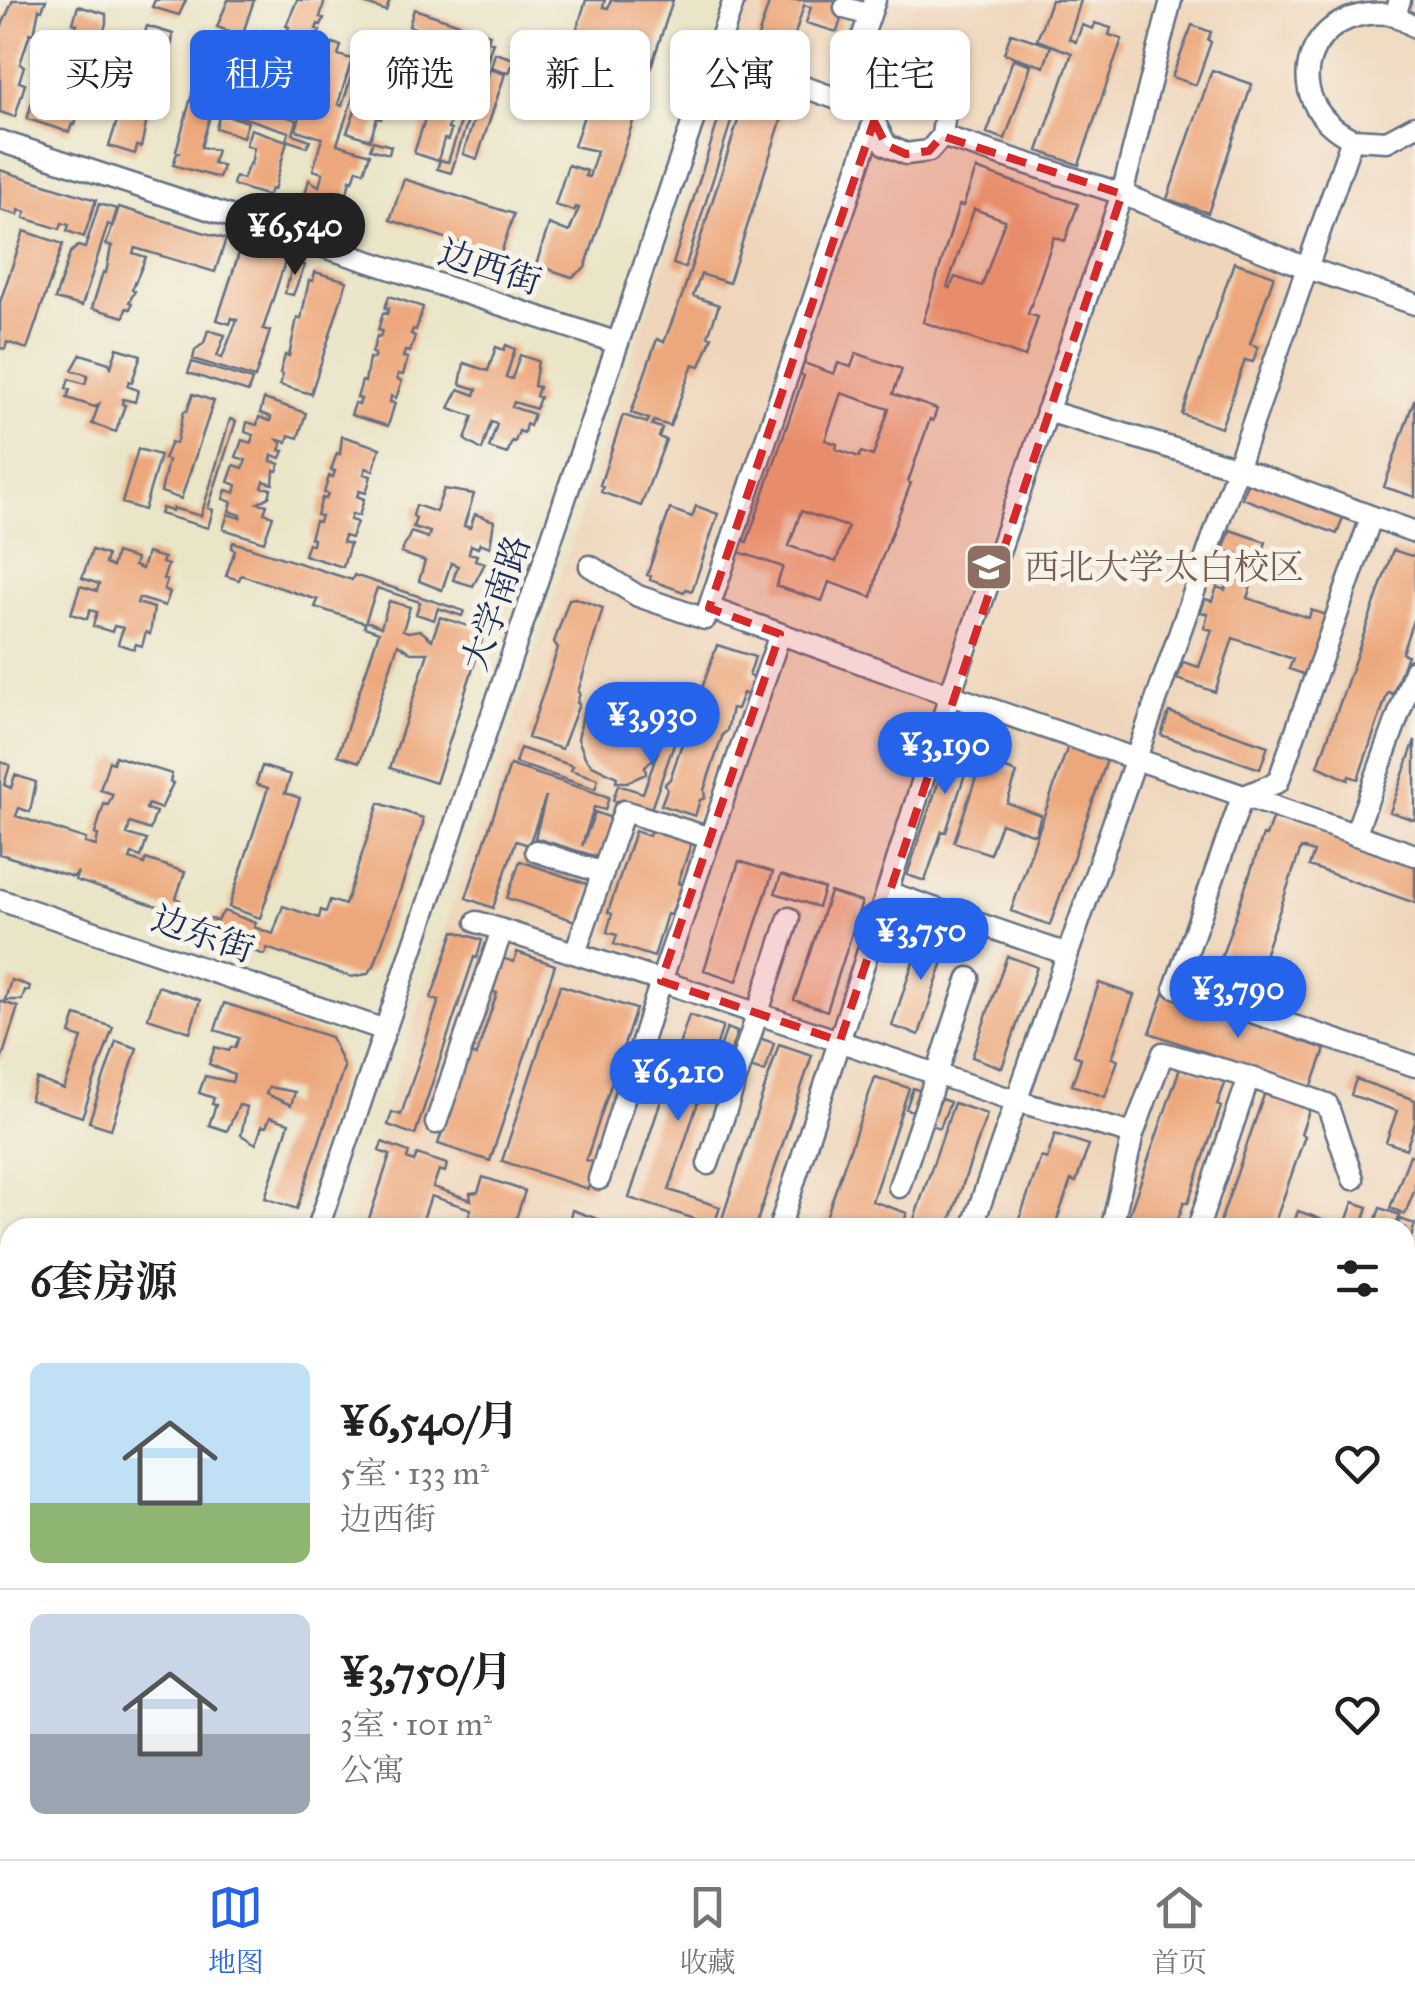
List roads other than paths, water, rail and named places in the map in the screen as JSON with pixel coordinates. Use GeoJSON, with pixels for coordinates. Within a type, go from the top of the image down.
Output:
{"type":"FeatureCollection","features":[{"type":"Feature","properties":{"kind":"street","name":"大学南路"},"geometry":{"type":"LineString","coordinates":[[321,1218],[734,0]]}},
{"type":"Feature","properties":{"kind":"street"},"geometry":{"type":"LineString","coordinates":[[783,1218],[950,696],[1122,194],[1166,1]]}},
{"type":"Feature","properties":{"kind":"street"},"geometry":{"type":"LineString","coordinates":[[1415,26],[1398,7],[1348,16],[1333,25],[1312,54],[1308,72],[1313,102],[1327,123],[1352,139],[1387,141],[1415,126]]}},
{"type":"Feature","properties":{"kind":"street"},"geometry":{"type":"LineString","coordinates":[[845,8],[872,8]]}},
{"type":"Feature","properties":{"kind":"street"},"geometry":{"type":"LineString","coordinates":[[590,566],[638,596],[705,619],[874,120]]}},
{"type":"Feature","properties":{"kind":"street"},"geometry":{"type":"LineString","coordinates":[[876,120],[886,145],[906,154],[929,151],[942,136],[943,120]]}},
{"type":"Feature","properties":{"kind":"street"},"geometry":{"type":"LineString","coordinates":[[942,136],[1122,194],[1307,268],[1415,304]]}},
{"type":"Feature","properties":{"kind":"street"},"geometry":{"type":"LineString","coordinates":[[975,1218],[1352,139]]}},
{"type":"Feature","properties":{"kind":"street","name":"边西街"},"geometry":{"type":"LineString","coordinates":[[0,141],[618,343]]}},
{"type":"Feature","properties":{"kind":"street"},"geometry":{"type":"LineString","coordinates":[[1047,411],[1235,467],[1415,532]]}},
{"type":"Feature","properties":{"kind":"street"},"geometry":{"type":"LineString","coordinates":[[1371,518],[1278,782],[1242,796],[1174,987],[1415,1066]]}},
{"type":"Feature","properties":{"kind":"street"},"geometry":{"type":"LineString","coordinates":[[709,608],[950,696],[1415,855]]}},
{"type":"Feature","properties":{"kind":"street"},"geometry":{"type":"LineString","coordinates":[[599,1178],[780,634]]}},
{"type":"Feature","properties":{"kind":"street"},"geometry":{"type":"LineString","coordinates":[[1355,834],[1415,669]]}},
{"type":"Feature","properties":{"kind":"street"},"geometry":{"type":"LineString","coordinates":[[575,953],[624,811],[710,838]]}},
{"type":"Feature","properties":{"kind":"street"},"geometry":{"type":"LineString","coordinates":[[536,850],[602,873]]}},
{"type":"Feature","properties":{"kind":"street"},"geometry":{"type":"LineString","coordinates":[[888,892],[1067,954]]}},
{"type":"Feature","properties":{"kind":"street","name":"边东街"},"geometry":{"type":"LineString","coordinates":[[0,900],[386,1030]]}},
{"type":"Feature","properties":{"kind":"street"},"geometry":{"type":"LineString","coordinates":[[708,1164],[790,918]]}},
{"type":"Feature","properties":{"kind":"street"},"geometry":{"type":"LineString","coordinates":[[477,922],[1016,1100],[1132,1134]]}},
{"type":"Feature","properties":{"kind":"street"},"geometry":{"type":"LineString","coordinates":[[436,1123],[502,930]]}},
{"type":"Feature","properties":{"kind":"street"},"geometry":{"type":"LineString","coordinates":[[899,1187],[970,978]]}},
{"type":"Feature","properties":{"kind":"street"},"geometry":{"type":"LineString","coordinates":[[1114,1218],[1132,1134],[1162,1054],[1327,1104],[1353,1179]]}},
{"type":"Feature","properties":{"kind":"street"},"geometry":{"type":"LineString","coordinates":[[1201,1218],[1248,1077]]}},
{"type":"Feature","properties":{"kind":"place","name":"西北大学太白校区"},"geometry":{"type":"Point","coordinates":[989,567]}}]}
